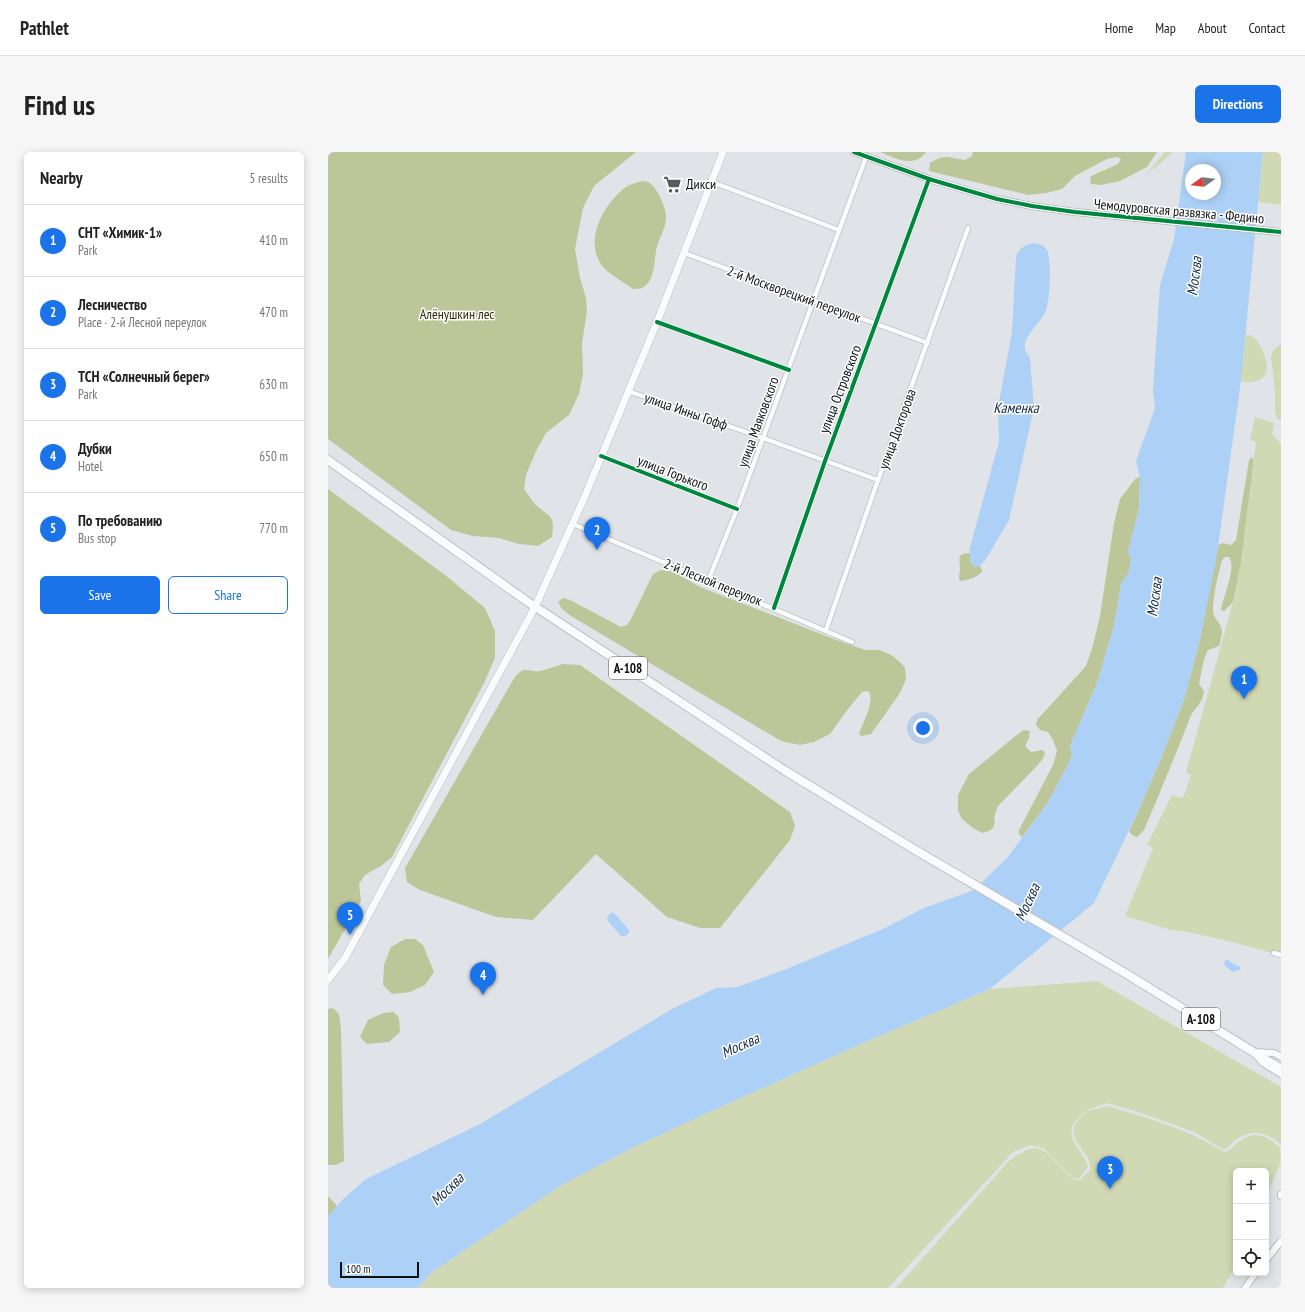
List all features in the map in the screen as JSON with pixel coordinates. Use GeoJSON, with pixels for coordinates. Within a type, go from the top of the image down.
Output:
{"type":"FeatureCollection","features":[{"type":"Feature","properties":{"kind":"highway","name":"А-108"},"geometry":{"type":"LineString","coordinates":[[328,460],[535,607],[784,770],[912,848],[1125,973],[1254,1052],[1281,1066]]}},
{"type":"Feature","properties":{"kind":"highway","name":"А-108"},"geometry":{"type":"LineString","coordinates":[[1267,1059],[1281,1069]]}},
{"type":"Feature","properties":{"kind":"main road"},"geometry":{"type":"LineString","coordinates":[[328,980],[345,958],[535,607],[573,524],[657,322],[723,152]]}},
{"type":"Feature","properties":{"kind":"street","name":"Чемодуровская развязка - Федино"},"geometry":{"type":"LineString","coordinates":[[854,152],[930,179],[997,199],[1032,206],[1075,212],[1281,232]]}},
{"type":"Feature","properties":{"kind":"street","name":"улица Маяковского"},"geometry":{"type":"LineString","coordinates":[[708,581],[737,509],[866,157]]}},
{"type":"Feature","properties":{"kind":"street","name":"улица Островского"},"geometry":{"type":"LineString","coordinates":[[774,608],[825,461],[930,179]]}},
{"type":"Feature","properties":{"kind":"street"},"geometry":{"type":"LineString","coordinates":[[712,182],[839,230]]}},
{"type":"Feature","properties":{"kind":"street","name":"улица Докторова"},"geometry":{"type":"LineString","coordinates":[[826,630],[968,228]]}},
{"type":"Feature","properties":{"kind":"street","name":"2-й Москворецкий переулок"},"geometry":{"type":"LineString","coordinates":[[684,253],[928,343]]}},
{"type":"Feature","properties":{"kind":"street"},"geometry":{"type":"LineString","coordinates":[[657,322],[788,370]]}},
{"type":"Feature","properties":{"kind":"street","name":"улица Инны Гофф"},"geometry":{"type":"LineString","coordinates":[[628,391],[878,480]]}},
{"type":"Feature","properties":{"kind":"street","name":"улица Горького"},"geometry":{"type":"LineString","coordinates":[[601,456],[737,509]]}},
{"type":"Feature","properties":{"kind":"street","name":"2-й Лесной переулок"},"geometry":{"type":"LineString","coordinates":[[573,524],[852,642]]}},
{"type":"Feature","properties":{"kind":"street"},"geometry":{"type":"LineString","coordinates":[[1274,953],[1281,955]]}},
{"type":"Feature","properties":{"kind":"street"},"geometry":{"type":"LineString","coordinates":[[1254,1052],[1274,1054],[1281,1057]]}},
{"type":"Feature","properties":{"kind":"street"},"geometry":{"type":"LineString","coordinates":[[1254,1052],[1264,1064],[1281,1074]]}},
{"type":"Feature","properties":{"kind":"street"},"geometry":{"type":"LineString","coordinates":[[1269,1256],[1280,1241]]}},
{"type":"Feature","properties":{"kind":"street"},"geometry":{"type":"LineString","coordinates":[[1245,1288],[1254,1276]]}},
{"type":"Feature","properties":{"kind":"green space","name":"Алёнушкин лес"},"geometry":{"type":"Polygon","coordinates":[[[328,152],[636,152],[594,186],[583,208],[575,249],[580,278],[586,298],[587,311],[582,343],[583,374],[579,394],[569,415],[546,433],[537,449],[526,475],[524,489],[532,501],[550,517],[553,523],[552,537],[538,546],[519,544],[499,538],[473,536],[451,530],[328,439],[328,152]]]}},
{"type":"Feature","properties":{"kind":"green space"},"geometry":{"type":"Polygon","coordinates":[[[880,152],[926,152],[916,160],[904,161],[880,152]]]}},
{"type":"Feature","properties":{"kind":"green space"},"geometry":{"type":"Polygon","coordinates":[[[973,152],[1157,152],[1147,167],[1120,181],[1101,185],[1090,183],[1091,176],[1118,164],[1121,159],[1117,157],[1107,159],[1075,176],[1062,189],[1028,195],[929,171],[930,163],[935,160],[947,157],[965,160],[972,156],[973,152]]]}},
{"type":"Feature","properties":{"kind":"green space"},"geometry":{"type":"Polygon","coordinates":[[[1165,152],[1173,152],[1145,176],[1165,152]]]}},
{"type":"Feature","properties":{"kind":"green space"},"geometry":{"type":"Polygon","coordinates":[[[1263,152],[1281,152],[1281,205],[1258,202],[1263,152]]]}},
{"type":"Feature","properties":{"kind":"green space"},"geometry":{"type":"Polygon","coordinates":[[[643,181],[651,184],[659,194],[664,207],[666,220],[657,246],[654,270],[651,279],[644,287],[633,289],[603,267],[597,258],[595,237],[597,227],[607,207],[614,198],[626,187],[643,181]]]}},
{"type":"Feature","properties":{"kind":"green space"},"geometry":{"type":"Polygon","coordinates":[[[1245,335],[1254,338],[1257,341],[1263,351],[1267,365],[1264,377],[1253,382],[1241,381],[1245,335]]]}},
{"type":"Feature","properties":{"kind":"green space"},"geometry":{"type":"Polygon","coordinates":[[[1281,344],[1281,420],[1278,420],[1275,413],[1275,391],[1271,356],[1274,349],[1281,344]]]}},
{"type":"Feature","properties":{"kind":"green space"},"geometry":{"type":"Polygon","coordinates":[[[1255,417],[1274,423],[1272,434],[1281,444],[1281,955],[1220,939],[1171,930],[1125,916],[1153,848],[1147,845],[1172,795],[1183,798],[1191,775],[1186,772],[1233,602],[1241,562],[1256,442],[1250,440],[1255,417]]]}},
{"type":"Feature","properties":{"kind":"green space"},"geometry":{"type":"Polygon","coordinates":[[[1252,457],[1253,466],[1241,562],[1233,602],[1224,611],[1221,610],[1231,575],[1231,561],[1229,557],[1225,557],[1220,566],[1213,604],[1214,615],[1222,629],[1220,644],[1219,646],[1208,650],[1204,659],[1199,684],[1204,691],[1202,700],[1190,718],[1144,830],[1137,837],[1129,832],[1160,761],[1185,697],[1200,639],[1218,545],[1223,543],[1231,545],[1236,540],[1249,460],[1252,457]]]}},
{"type":"Feature","properties":{"kind":"green space"},"geometry":{"type":"Polygon","coordinates":[[[1140,477],[1139,509],[1128,552],[1131,559],[1129,572],[1121,584],[1114,626],[1097,683],[1070,746],[1072,754],[1069,763],[1047,804],[1022,837],[1019,834],[1019,830],[1053,765],[1057,751],[1048,732],[1040,730],[1036,725],[1037,720],[1086,666],[1100,616],[1114,523],[1120,499],[1135,479],[1140,477]]]}},
{"type":"Feature","properties":{"kind":"green space"},"geometry":{"type":"Polygon","coordinates":[[[328,489],[445,575],[485,608],[495,631],[495,658],[484,683],[392,857],[381,866],[365,875],[359,884],[361,901],[328,959],[328,489]]]}},
{"type":"Feature","properties":{"kind":"green space"},"geometry":{"type":"Polygon","coordinates":[[[970,553],[970,562],[975,567],[980,566],[982,571],[975,577],[960,581],[959,559],[961,555],[970,553]]]}},
{"type":"Feature","properties":{"kind":"green space"},"geometry":{"type":"Polygon","coordinates":[[[661,570],[674,572],[700,587],[834,639],[865,650],[880,650],[893,656],[905,667],[906,679],[900,693],[871,734],[862,736],[859,734],[868,712],[870,695],[868,691],[862,692],[830,734],[814,742],[800,745],[781,741],[571,616],[562,609],[558,602],[563,598],[570,600],[621,627],[627,625],[631,619],[653,574],[661,570]]]}},
{"type":"Feature","properties":{"kind":"green space"},"geometry":{"type":"Polygon","coordinates":[[[563,664],[580,665],[790,812],[795,826],[790,840],[720,928],[700,928],[667,917],[596,854],[533,920],[496,917],[420,890],[407,882],[405,868],[513,680],[524,670],[541,671],[563,664]]]}},
{"type":"Feature","properties":{"kind":"green space"},"geometry":{"type":"Polygon","coordinates":[[[1024,730],[1030,731],[1029,738],[1025,746],[1031,752],[1043,750],[1045,754],[1034,769],[998,806],[994,817],[995,822],[993,828],[982,833],[962,819],[958,811],[958,795],[969,774],[1024,730]]]}},
{"type":"Feature","properties":{"kind":"green space"},"geometry":{"type":"Polygon","coordinates":[[[405,939],[415,939],[423,945],[434,972],[425,985],[410,992],[392,994],[383,985],[384,965],[391,947],[405,939]]]}},
{"type":"Feature","properties":{"kind":"green space"},"geometry":{"type":"Polygon","coordinates":[[[1097,981],[1281,1087],[1281,1145],[1276,1140],[1264,1134],[1253,1133],[1240,1137],[1224,1150],[1194,1132],[1141,1113],[1107,1103],[1087,1110],[1074,1123],[1071,1132],[1074,1142],[1085,1159],[1088,1167],[1079,1179],[1073,1178],[1043,1148],[1030,1145],[1013,1152],[888,1288],[418,1288],[431,1273],[560,1186],[634,1147],[703,1115],[863,1043],[990,989],[1097,981]]]}},
{"type":"Feature","properties":{"kind":"green space"},"geometry":{"type":"Polygon","coordinates":[[[333,1008],[339,1014],[341,1029],[344,1161],[336,1165],[328,1165],[328,1009],[333,1008]]]}},
{"type":"Feature","properties":{"kind":"green space"},"geometry":{"type":"Polygon","coordinates":[[[394,1012],[399,1018],[400,1032],[389,1042],[367,1044],[360,1037],[368,1020],[383,1013],[394,1012]]]}},
{"type":"Feature","properties":{"kind":"green space"},"geometry":{"type":"Polygon","coordinates":[[[1107,1106],[1153,1120],[1182,1131],[1224,1152],[1230,1150],[1243,1139],[1254,1135],[1259,1135],[1269,1139],[1280,1147],[1281,1161],[1269,1191],[1269,1168],[1233,1168],[1233,1270],[1223,1288],[896,1288],[1008,1162],[1019,1154],[1034,1148],[1040,1149],[1046,1152],[1073,1178],[1080,1180],[1091,1169],[1088,1158],[1076,1141],[1073,1131],[1075,1124],[1087,1111],[1107,1106]]]}},
{"type":"Feature","properties":{"kind":"green space"},"geometry":{"type":"Polygon","coordinates":[[[328,1196],[337,1206],[328,1216],[328,1196]]]}},
{"type":"Feature","properties":{"kind":"water","name":"Москва"},"geometry":{"type":"Polygon","coordinates":[[[1186,152],[1263,152],[1241,381],[1216,561],[1200,639],[1185,697],[1160,761],[1135,818],[1094,903],[990,989],[863,1043],[634,1147],[560,1186],[431,1273],[418,1288],[328,1288],[328,1216],[344,1198],[366,1179],[480,1124],[672,1009],[716,988],[738,987],[789,968],[885,928],[924,908],[974,890],[1007,858],[1047,804],[1069,763],[1072,754],[1070,746],[1097,683],[1114,626],[1121,584],[1129,572],[1131,559],[1128,552],[1139,509],[1140,477],[1136,461],[1155,408],[1153,390],[1160,285],[1174,239],[1186,152]]]}},
{"type":"Feature","properties":{"kind":"water","name":"Каменка"},"geometry":{"type":"Polygon","coordinates":[[[1034,243],[1040,244],[1047,250],[1050,262],[1050,280],[1049,297],[1046,310],[1029,335],[1025,344],[1025,350],[1030,358],[1034,408],[1009,520],[986,559],[980,566],[975,567],[970,562],[970,547],[999,442],[998,407],[1012,332],[1016,256],[1019,250],[1023,247],[1034,243]]]}},
{"type":"Feature","properties":{"kind":"water"},"geometry":{"type":"Polygon","coordinates":[[[612,912],[629,930],[629,933],[625,936],[621,936],[607,920],[608,916],[612,912]]]}},
{"type":"Feature","properties":{"kind":"water"},"geometry":{"type":"Polygon","coordinates":[[[1226,960],[1240,967],[1241,969],[1233,972],[1225,966],[1224,963],[1226,960]]]}},
{"type":"Feature","properties":{"kind":"cycle path"},"geometry":{"type":"LineString","coordinates":[[854,152],[929,179],[997,199],[1032,206],[1075,212],[1281,232]]}},
{"type":"Feature","properties":{"kind":"cycle path"},"geometry":{"type":"LineString","coordinates":[[774,608],[825,461],[929,179]]}},
{"type":"Feature","properties":{"kind":"cycle path"},"geometry":{"type":"LineString","coordinates":[[657,322],[789,370]]}},
{"type":"Feature","properties":{"kind":"cycle path"},"geometry":{"type":"LineString","coordinates":[[601,456],[737,509]]}},
{"type":"Feature","properties":{"kind":"place","name":"Дикси"},"geometry":{"type":"Point","coordinates":[673,184]}},
{"type":"Feature","properties":{"kind":"place","name":"Лесничество"},"geometry":{"type":"Point","coordinates":[597,550]}},
{"type":"Feature","properties":{"kind":"place","name":"СНТ «Химик-1»"},"geometry":{"type":"Point","coordinates":[1244,699]}},
{"type":"Feature","properties":{"kind":"place","name":"По требованию"},"geometry":{"type":"Point","coordinates":[350,935]}},
{"type":"Feature","properties":{"kind":"place","name":"Дубки"},"geometry":{"type":"Point","coordinates":[483,995]}},
{"type":"Feature","properties":{"kind":"place","name":"ТСН «Солнечный берег»"},"geometry":{"type":"Point","coordinates":[1110,1189]}}]}
